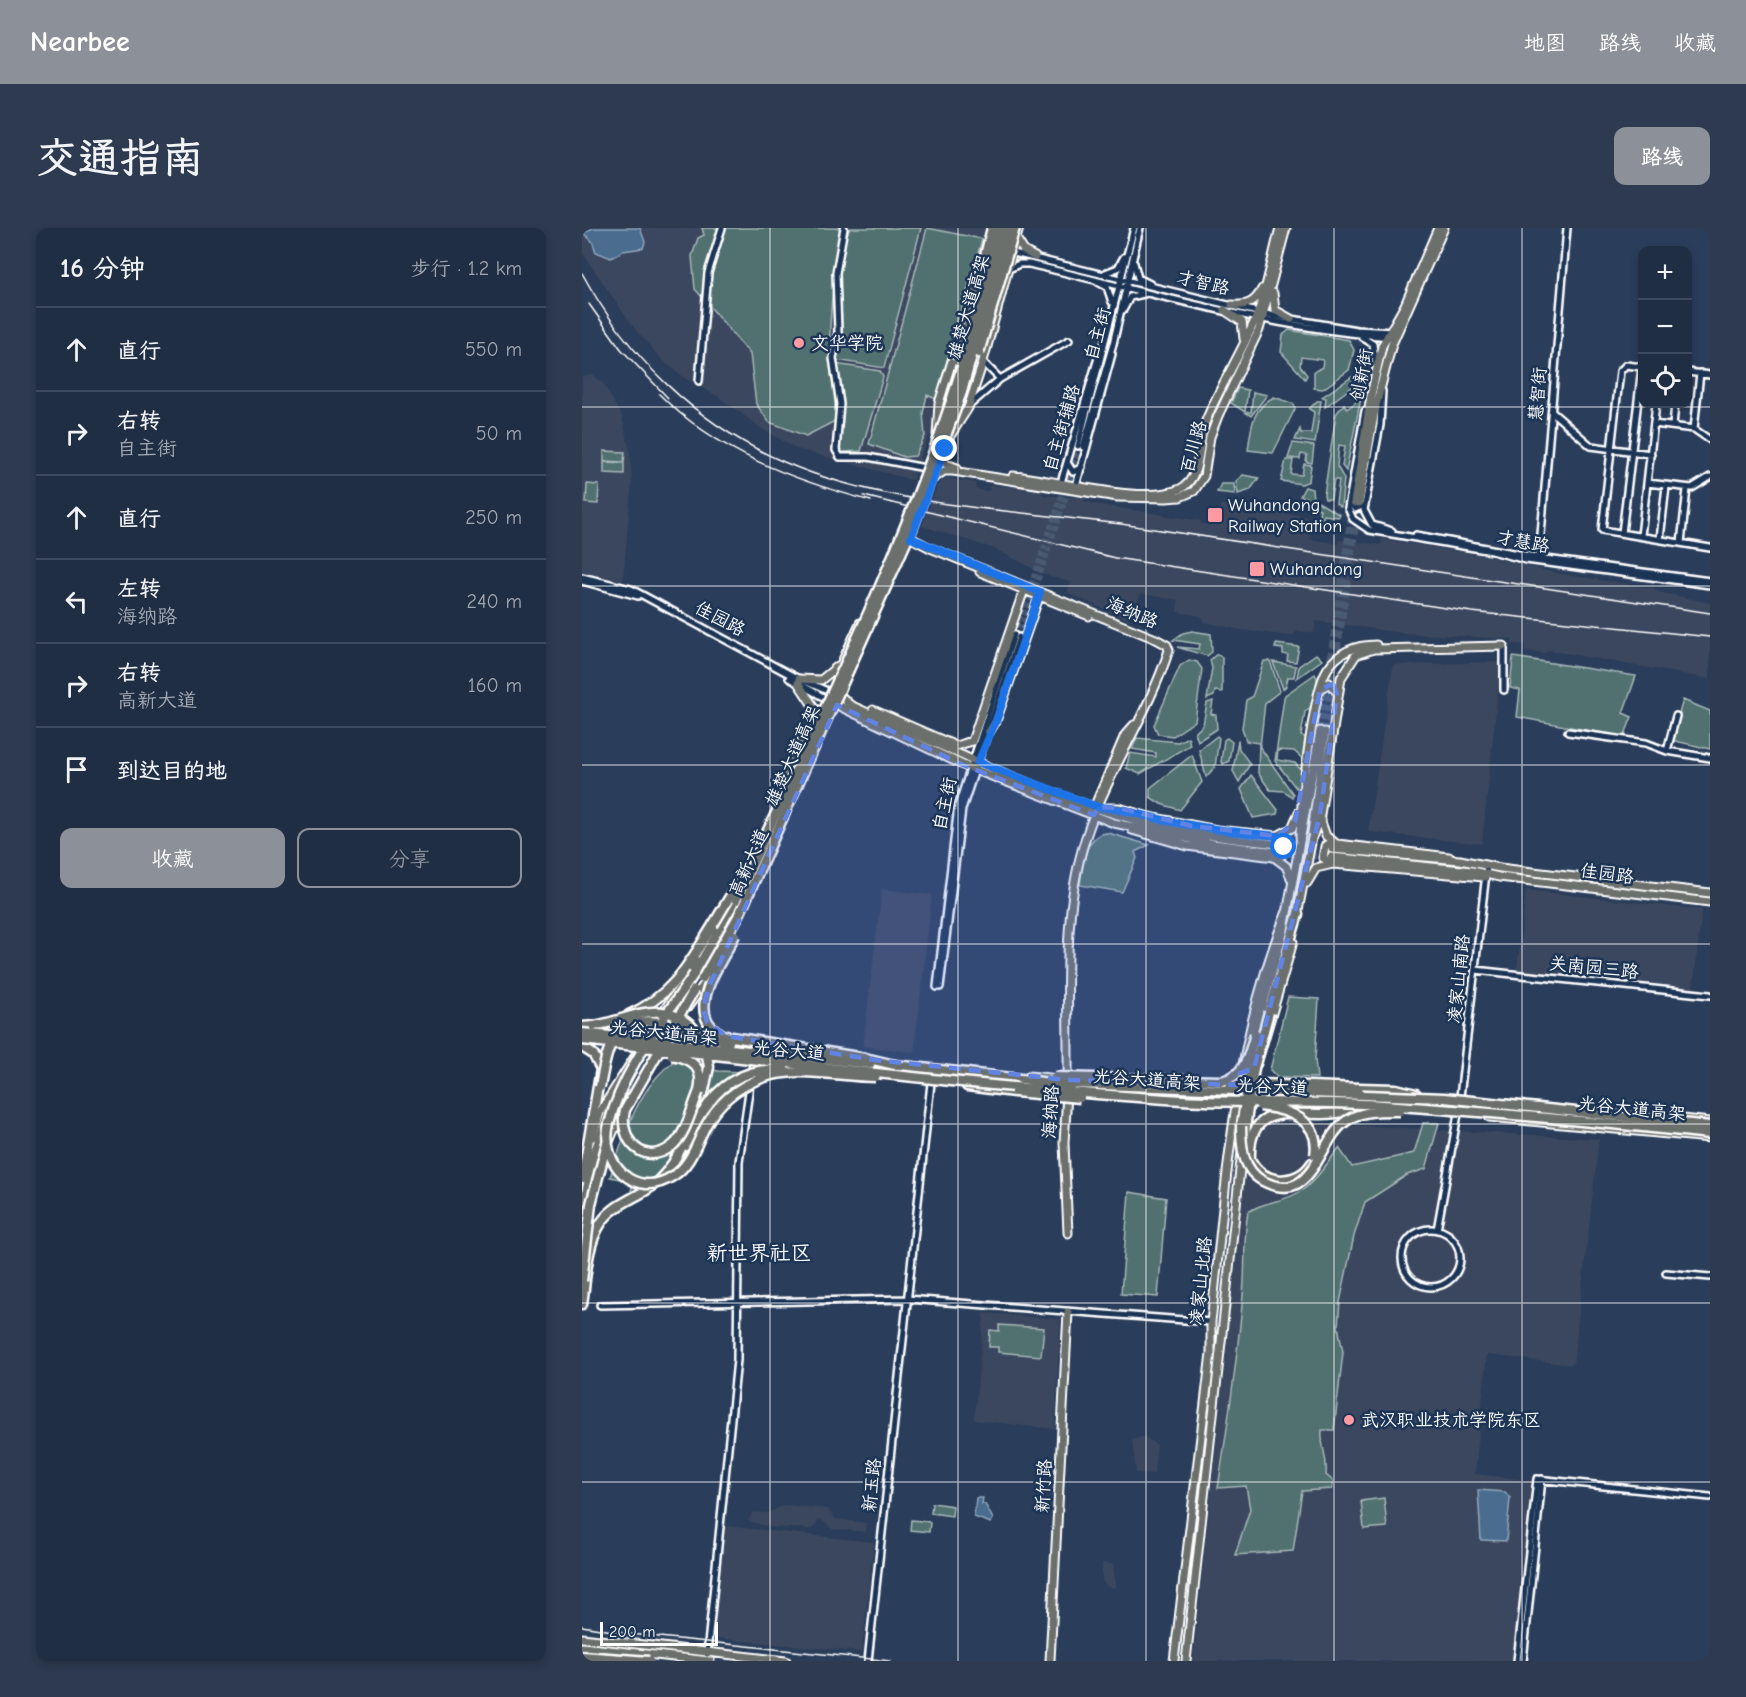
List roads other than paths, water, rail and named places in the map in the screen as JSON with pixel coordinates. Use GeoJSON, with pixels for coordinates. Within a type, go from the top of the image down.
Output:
{"type":"FeatureCollection","features":[{"type":"Feature","properties":{"kind":"highway"},"geometry":{"type":"LineString","coordinates":[[942,426],[989,228]]}},
{"type":"Feature","properties":{"kind":"highway","name":"雄楚大道高架"},"geometry":{"type":"LineString","coordinates":[[582,1213],[588,1175],[602,1127],[624,1081],[714,943],[881,583],[942,426],[971,337],[998,228]]}},
{"type":"Feature","properties":{"kind":"highway","name":"雄楚大道高架"},"geometry":{"type":"LineString","coordinates":[[582,1281],[592,1197],[613,1124],[646,1063],[732,931],[912,529],[962,392],[1009,228]]}},
{"type":"Feature","properties":{"kind":"highway"},"geometry":{"type":"LineString","coordinates":[[962,392],[986,336],[1017,228]]}},
{"type":"Feature","properties":{"kind":"highway"},"geometry":{"type":"LineString","coordinates":[[582,1030],[623,1017],[652,1003],[673,986],[746,872],[775,815]]}},
{"type":"Feature","properties":{"kind":"highway"},"geometry":{"type":"LineString","coordinates":[[777,831],[759,884],[705,996],[703,1009],[707,1022],[714,1031],[726,1036],[865,1058],[895,1065]]}},
{"type":"Feature","properties":{"kind":"highway"},"geometry":{"type":"LineString","coordinates":[[1218,1101],[1289,1112],[1306,1122],[1314,1136],[1316,1149],[1312,1162],[1294,1178],[1282,1180],[1269,1178],[1258,1171],[1250,1159],[1245,1136],[1248,1109],[1254,1068],[1298,915]]}},
{"type":"Feature","properties":{"kind":"highway"},"geometry":{"type":"LineString","coordinates":[[608,1044],[641,1049],[652,1051],[664,1053],[675,1055],[686,1058],[698,1068],[701,1081],[699,1090],[680,1136],[665,1150],[648,1153],[635,1147],[626,1136],[623,1119],[636,1088],[654,1058],[660,1049],[694,990]]}},
{"type":"Feature","properties":{"kind":"highway"},"geometry":{"type":"LineString","coordinates":[[623,1017],[646,1012],[671,1013],[699,1033],[708,1059],[706,1085],[680,1151],[651,1187]]}},
{"type":"Feature","properties":{"kind":"highway"},"geometry":{"type":"LineString","coordinates":[[583,1178],[600,1087],[613,1040],[625,1027],[639,1021],[654,1021],[715,1039],[818,1058]]}},
{"type":"Feature","properties":{"kind":"highway","name":"光谷大道高架"},"geometry":{"type":"LineString","coordinates":[[582,1030],[1021,1079],[1444,1098],[1710,1126]]}},
{"type":"Feature","properties":{"kind":"highway"},"geometry":{"type":"LineString","coordinates":[[1021,1079],[1050,1077],[1222,1081],[1233,1077],[1242,1069],[1256,1034]]}},
{"type":"Feature","properties":{"kind":"highway"},"geometry":{"type":"LineString","coordinates":[[582,1044],[593,1054],[600,1065],[600,1087]]}},
{"type":"Feature","properties":{"kind":"highway","name":"光谷大道高架"},"geometry":{"type":"LineString","coordinates":[[582,1044],[608,1044],[922,1078],[1183,1100],[1477,1110],[1710,1136]]}},
{"type":"Feature","properties":{"kind":"highway"},"geometry":{"type":"LineString","coordinates":[[582,1304],[593,1239],[601,1222],[618,1206],[664,1178],[680,1158],[711,1100],[726,1084],[748,1073],[778,1069],[922,1078]]}},
{"type":"Feature","properties":{"kind":"highway"},"geometry":{"type":"LineString","coordinates":[[624,1081],[607,1132],[609,1156],[616,1167],[627,1177],[640,1182],[655,1183],[674,1176],[685,1166],[708,1122],[725,1099],[761,1078],[812,1073],[858,1077],[922,1078]]}},
{"type":"Feature","properties":{"kind":"highway"},"geometry":{"type":"LineString","coordinates":[[952,1084],[1087,1098],[1183,1100]]}},
{"type":"Feature","properties":{"kind":"highway"},"geometry":{"type":"LineString","coordinates":[[1207,1089],[1261,1084],[1396,1089],[1416,1094]]}},
{"type":"Feature","properties":{"kind":"highway"},"geometry":{"type":"LineString","coordinates":[[1250,1159],[1251,1137],[1257,1126],[1266,1119],[1284,1113],[1347,1113],[1368,1106]]}},
{"type":"Feature","properties":{"kind":"highway"},"geometry":{"type":"LineString","coordinates":[[1240,1124],[1243,1153],[1249,1167],[1261,1180],[1284,1186],[1296,1183],[1308,1176],[1337,1128],[1350,1118],[1365,1112],[1427,1109]]}},
{"type":"Feature","properties":{"kind":"highway"},"geometry":{"type":"LineString","coordinates":[[582,1656],[649,1661]]}},
{"type":"Feature","properties":{"kind":"main road"},"geometry":{"type":"LineString","coordinates":[[937,435],[939,404],[989,228]]}},
{"type":"Feature","properties":{"kind":"main road"},"geometry":{"type":"LineString","coordinates":[[937,435],[969,337],[998,228]]}},
{"type":"Feature","properties":{"kind":"main road","name":"高新大道"},"geometry":{"type":"LineString","coordinates":[[582,1298],[593,1204],[603,1159],[624,1106],[655,1052],[707,982],[735,929],[875,621],[915,529],[948,439],[985,326],[1009,228]]}},
{"type":"Feature","properties":{"kind":"main road"},"geometry":{"type":"LineString","coordinates":[[948,439],[968,408],[1017,240],[1017,228]]}},
{"type":"Feature","properties":{"kind":"main road","name":"百川路"},"geometry":{"type":"LineString","coordinates":[[1076,488],[1159,493],[1179,489],[1194,474],[1200,442],[1214,399],[1260,315],[1265,282],[1280,228]]}},
{"type":"Feature","properties":{"kind":"main road","name":"百川路"},"geometry":{"type":"LineString","coordinates":[[942,456],[951,467],[1126,497],[1180,497],[1199,486],[1218,416],[1260,315],[1286,228]]}},
{"type":"Feature","properties":{"kind":"main road","name":"创新街"},"geometry":{"type":"LineString","coordinates":[[1356,503],[1393,335],[1438,228]]}},
{"type":"Feature","properties":{"kind":"main road","name":"创新街"},"geometry":{"type":"LineString","coordinates":[[1356,503],[1376,370],[1444,228]]}},
{"type":"Feature","properties":{"kind":"main road"},"geometry":{"type":"LineString","coordinates":[[1017,240],[1024,251],[1035,257]]}},
{"type":"Feature","properties":{"kind":"main road"},"geometry":{"type":"LineString","coordinates":[[974,286],[992,252]]}},
{"type":"Feature","properties":{"kind":"main road"},"geometry":{"type":"LineString","coordinates":[[1278,259],[1272,303],[1279,313],[1291,319]]}},
{"type":"Feature","properties":{"kind":"main road"},"geometry":{"type":"LineString","coordinates":[[1232,305],[1244,305],[1255,300],[1265,282]]}},
{"type":"Feature","properties":{"kind":"main road"},"geometry":{"type":"LineString","coordinates":[[1224,310],[1242,322],[1245,329],[1244,341]]}},
{"type":"Feature","properties":{"kind":"main road","name":"高新大道"},"geometry":{"type":"LineString","coordinates":[[582,1186],[600,1112],[650,1036],[649,1032],[716,935],[775,815],[903,525],[937,435]]}},
{"type":"Feature","properties":{"kind":"main road"},"geometry":{"type":"LineString","coordinates":[[1200,442],[1201,460],[1204,460],[1208,452]]}},
{"type":"Feature","properties":{"kind":"main road","name":"百川路"},"geometry":{"type":"LineString","coordinates":[[933,480],[945,471],[953,471],[1061,485]]}},
{"type":"Feature","properties":{"kind":"main road","name":"海纳路"},"geometry":{"type":"LineString","coordinates":[[911,538],[1039,595],[1156,639],[1167,645],[1169,650],[1136,729],[1096,807],[1077,857],[1069,907],[1068,1080],[1064,1143],[1068,1233]]}},
{"type":"Feature","properties":{"kind":"main road","name":"海纳路"},"geometry":{"type":"LineString","coordinates":[[907,548],[914,546],[944,556],[1024,588]]}},
{"type":"Feature","properties":{"kind":"main road"},"geometry":{"type":"LineString","coordinates":[[841,696],[956,746],[972,741],[978,729],[1024,588]]}},
{"type":"Feature","properties":{"kind":"main road"},"geometry":{"type":"LineString","coordinates":[[989,732],[996,721],[1039,595]]}},
{"type":"Feature","properties":{"kind":"main road"},"geometry":{"type":"LineString","coordinates":[[1019,607],[1028,606],[1032,613]]}},
{"type":"Feature","properties":{"kind":"main road"},"geometry":{"type":"LineString","coordinates":[[864,616],[866,625],[875,621]]}},
{"type":"Feature","properties":{"kind":"main road"},"geometry":{"type":"LineString","coordinates":[[1300,837],[1301,804],[1320,689],[1332,662],[1344,652],[1363,645],[1496,642],[1504,646]]}},
{"type":"Feature","properties":{"kind":"main road"},"geometry":{"type":"LineString","coordinates":[[1304,889],[1316,868],[1333,853],[1320,824],[1320,815],[1337,694],[1347,665],[1356,655],[1369,649],[1504,646]]}},
{"type":"Feature","properties":{"kind":"main road"},"geometry":{"type":"LineString","coordinates":[[812,729],[814,707],[799,681],[821,680],[841,662]]}},
{"type":"Feature","properties":{"kind":"main road"},"geometry":{"type":"LineString","coordinates":[[1320,689],[1329,683],[1335,687],[1337,694]]}},
{"type":"Feature","properties":{"kind":"main road"},"geometry":{"type":"LineString","coordinates":[[841,696],[850,705],[973,765],[1096,807],[1119,808],[1149,817],[1217,830],[1276,848],[1293,883]]}},
{"type":"Feature","properties":{"kind":"main road"},"geometry":{"type":"LineString","coordinates":[[837,705],[1141,835],[1187,846],[1276,848]]}},
{"type":"Feature","properties":{"kind":"main road"},"geometry":{"type":"LineString","coordinates":[[1186,1661],[1249,1088],[1255,1068],[1262,1056],[1290,958],[1312,838],[1313,806],[1322,732],[1279,954],[1256,1034],[1240,1124],[1217,1338],[1211,1353]]}},
{"type":"Feature","properties":{"kind":"main road"},"geometry":{"type":"LineString","coordinates":[[1276,848],[1292,828],[1301,804]]}},
{"type":"Feature","properties":{"kind":"main road"},"geometry":{"type":"LineString","coordinates":[[1312,838],[1320,815]]}},
{"type":"Feature","properties":{"kind":"main road","name":"佳园路"},"geometry":{"type":"LineString","coordinates":[[1333,853],[1460,860],[1500,868],[1710,893]]}},
{"type":"Feature","properties":{"kind":"main road","name":"佳园路"},"geometry":{"type":"LineString","coordinates":[[1333,853],[1486,876],[1710,902]]}},
{"type":"Feature","properties":{"kind":"main road","name":"凌家山北路"},"geometry":{"type":"LineString","coordinates":[[1174,1661],[1211,1353],[1211,1322],[1237,1087],[1280,929],[1288,909]]}},
{"type":"Feature","properties":{"kind":"main road","name":"光谷大道"},"geometry":{"type":"LineString","coordinates":[[582,1030],[1068,1080],[1416,1094],[1710,1122]]}},
{"type":"Feature","properties":{"kind":"main road","name":"光谷大道"},"geometry":{"type":"LineString","coordinates":[[582,1044],[931,1083],[1067,1093],[1368,1106],[1710,1136]]}},
{"type":"Feature","properties":{"kind":"main road","name":"新竹路"},"geometry":{"type":"LineString","coordinates":[[1050,1661],[1068,1312]]}},
{"type":"Feature","properties":{"kind":"main road"},"geometry":{"type":"LineString","coordinates":[[584,1638],[708,1657]]}},
{"type":"Feature","properties":{"kind":"main road"},"geometry":{"type":"LineString","coordinates":[[582,1649],[786,1661]]}},
{"type":"Feature","properties":{"kind":"main road"},"geometry":{"type":"LineString","coordinates":[[582,1649],[597,1661]]}},
{"type":"Feature","properties":{"kind":"street"},"geometry":{"type":"LineString","coordinates":[[699,381],[708,273],[722,228]]}},
{"type":"Feature","properties":{"kind":"street"},"geometry":{"type":"LineString","coordinates":[[844,228],[836,273],[838,332],[832,358],[840,404],[836,450],[840,457],[868,457],[925,468]]}},
{"type":"Feature","properties":{"kind":"street","name":"自主街"},"geometry":{"type":"LineString","coordinates":[[1134,228],[1128,250],[1123,283],[1118,322],[1113,344],[1081,447],[1112,310],[1123,283],[1140,228]]}},
{"type":"Feature","properties":{"kind":"street"},"geometry":{"type":"LineString","coordinates":[[1140,228],[1133,267],[1138,278],[1156,288]]}},
{"type":"Feature","properties":{"kind":"street","name":"慧智街"},"geometry":{"type":"LineString","coordinates":[[1537,559],[1552,412],[1566,228]]}},
{"type":"Feature","properties":{"kind":"street","name":"慧智街"},"geometry":{"type":"LineString","coordinates":[[1537,559],[1566,228]]}},
{"type":"Feature","properties":{"kind":"street"},"geometry":{"type":"LineString","coordinates":[[1099,273],[1118,268],[1128,250]]}},
{"type":"Feature","properties":{"kind":"street","name":"才智路"},"geometry":{"type":"LineString","coordinates":[[1005,251],[1099,273],[1151,294],[1224,310],[1393,335]]}},
{"type":"Feature","properties":{"kind":"street","name":"才智路"},"geometry":{"type":"LineString","coordinates":[[1009,269],[1025,263],[1088,278],[1156,288],[1232,305],[1260,315],[1355,334],[1393,335]]}},
{"type":"Feature","properties":{"kind":"street"},"geometry":{"type":"LineString","coordinates":[[1088,278],[1107,288],[1112,297],[1112,310]]}},
{"type":"Feature","properties":{"kind":"street"},"geometry":{"type":"LineString","coordinates":[[1118,322],[1130,297],[1139,293],[1151,294]]}},
{"type":"Feature","properties":{"kind":"street"},"geometry":{"type":"LineString","coordinates":[[1355,334],[1366,338],[1373,344],[1376,370]]}},
{"type":"Feature","properties":{"kind":"street"},"geometry":{"type":"LineString","coordinates":[[968,408],[977,396],[1000,379],[1069,340]]}},
{"type":"Feature","properties":{"kind":"street","name":"自主街辅路"},"geometry":{"type":"LineString","coordinates":[[1061,485],[1104,342]]}},
{"type":"Feature","properties":{"kind":"street","name":"自主街辅路"},"geometry":{"type":"LineString","coordinates":[[1076,488],[1112,362],[1113,344]]}},
{"type":"Feature","properties":{"kind":"street"},"geometry":{"type":"LineString","coordinates":[[983,362],[1000,379]]}},
{"type":"Feature","properties":{"kind":"street"},"geometry":{"type":"LineString","coordinates":[[1638,366],[1626,365],[1620,371],[1602,530],[1710,548]]}},
{"type":"Feature","properties":{"kind":"street"},"geometry":{"type":"LineString","coordinates":[[1692,373],[1710,375]]}},
{"type":"Feature","properties":{"kind":"street"},"geometry":{"type":"LineString","coordinates":[[1694,429],[1700,374]]}},
{"type":"Feature","properties":{"kind":"street"},"geometry":{"type":"LineString","coordinates":[[1622,533],[1638,401]]}},
{"type":"Feature","properties":{"kind":"street"},"geometry":{"type":"LineString","coordinates":[[1641,536],[1656,408]]}},
{"type":"Feature","properties":{"kind":"street"},"geometry":{"type":"LineString","coordinates":[[1673,426],[1675,408]]}},
{"type":"Feature","properties":{"kind":"street"},"geometry":{"type":"LineString","coordinates":[[1552,412],[1587,443],[1611,450],[1651,454]]}},
{"type":"Feature","properties":{"kind":"street"},"geometry":{"type":"LineString","coordinates":[[1654,424],[1694,429],[1710,440]]}},
{"type":"Feature","properties":{"kind":"street"},"geometry":{"type":"LineString","coordinates":[[1068,463],[1069,469],[1073,472],[1082,466]]}},
{"type":"Feature","properties":{"kind":"street"},"geometry":{"type":"LineString","coordinates":[[1647,483],[1687,489],[1696,487],[1710,477]]}},
{"type":"Feature","properties":{"kind":"street"},"geometry":{"type":"LineString","coordinates":[[1660,539],[1666,486]]}},
{"type":"Feature","properties":{"kind":"street"},"geometry":{"type":"LineString","coordinates":[[1681,543],[1687,489]]}},
{"type":"Feature","properties":{"kind":"street","name":"才慧路"},"geometry":{"type":"LineString","coordinates":[[1537,559],[1377,528],[1367,519],[1356,503],[1348,508],[1353,519],[1373,531],[1537,559],[1710,583]]}},
{"type":"Feature","properties":{"kind":"street","name":"佳园路"},"geometry":{"type":"LineString","coordinates":[[582,579],[636,595],[799,681],[828,695],[841,696]]}},
{"type":"Feature","properties":{"kind":"street","name":"自主街"},"geometry":{"type":"LineString","coordinates":[[938,987],[956,815],[989,710],[1017,636],[989,732],[973,765]]}},
{"type":"Feature","properties":{"kind":"street"},"geometry":{"type":"LineString","coordinates":[[1504,646],[1504,690]]}},
{"type":"Feature","properties":{"kind":"street","name":"佳园路"},"geometry":{"type":"LineString","coordinates":[[828,695],[837,705]]}},
{"type":"Feature","properties":{"kind":"street"},"geometry":{"type":"LineString","coordinates":[[978,729],[989,710]]}},
{"type":"Feature","properties":{"kind":"street"},"geometry":{"type":"LineString","coordinates":[[1667,751],[1676,716]]}},
{"type":"Feature","properties":{"kind":"street"},"geometry":{"type":"LineString","coordinates":[[1568,732],[1646,743],[1667,751],[1710,758]]}},
{"type":"Feature","properties":{"kind":"street","name":"凌家山南路"},"geometry":{"type":"LineString","coordinates":[[1437,1230],[1458,1114],[1487,865]]}},
{"type":"Feature","properties":{"kind":"street","name":"关南园三路"},"geometry":{"type":"LineString","coordinates":[[1475,970],[1710,995]]}},
{"type":"Feature","properties":{"kind":"street"},"geometry":{"type":"LineString","coordinates":[[708,1657],[737,1360],[740,1302],[740,1153],[753,1063]]}},
{"type":"Feature","properties":{"kind":"street"},"geometry":{"type":"LineString","coordinates":[[1242,1064],[1245,1071],[1252,1072],[1255,1068]]}},
{"type":"Feature","properties":{"kind":"street","name":"新玉路"},"geometry":{"type":"LineString","coordinates":[[868,1661],[931,1083]]}},
{"type":"Feature","properties":{"kind":"street"},"geometry":{"type":"LineString","coordinates":[[1437,1230],[1454,1240],[1460,1259],[1453,1277],[1446,1284],[1427,1287],[1411,1279],[1402,1263],[1402,1254],[1405,1245],[1419,1232],[1437,1230]]}},
{"type":"Feature","properties":{"kind":"street"},"geometry":{"type":"LineString","coordinates":[[1666,1273],[1710,1277]]}},
{"type":"Feature","properties":{"kind":"street"},"geometry":{"type":"LineString","coordinates":[[600,1305],[907,1299],[1211,1322]]}},
{"type":"Feature","properties":{"kind":"street"},"geometry":{"type":"LineString","coordinates":[[1539,1479],[1710,1497]]}},
{"type":"Feature","properties":{"kind":"street"},"geometry":{"type":"LineString","coordinates":[[1517,1661],[1539,1479]]}},
{"type":"Feature","properties":{"kind":"street"},"geometry":{"type":"LineString","coordinates":[[1523,1661],[1539,1479]]}},
{"type":"Feature","properties":{"kind":"tunnel"},"geometry":{"type":"LineString","coordinates":[[1014,635],[1078,446]]}},
{"type":"Feature","properties":{"kind":"tunnel"},"geometry":{"type":"LineString","coordinates":[[1019,637],[1083,447]]}},
{"type":"Feature","properties":{"kind":"tunnel"},"geometry":{"type":"LineString","coordinates":[[1325,732],[1359,503]]}},
{"type":"Feature","properties":{"kind":"tunnel"},"geometry":{"type":"LineString","coordinates":[[1320,731],[1352,511]]}},
{"type":"Feature","properties":{"kind":"tunnel"},"geometry":{"type":"LineString","coordinates":[[1278,844],[1330,849]]}},
{"type":"Feature","properties":{"kind":"tunnel"},"geometry":{"type":"LineString","coordinates":[[1278,852],[1327,857]]}},
{"type":"Feature","properties":{"kind":"tram line"},"geometry":{"type":"LineString","coordinates":[[582,1626],[630,1634],[891,1661]]}},
{"type":"Feature","properties":{"kind":"railway"},"geometry":{"type":"LineString","coordinates":[[582,273],[620,332],[642,359],[693,407],[752,446],[784,462],[823,477],[864,488],[949,504],[1121,524],[1710,613]]}},
{"type":"Feature","properties":{"kind":"railway"},"geometry":{"type":"LineString","coordinates":[[589,304],[621,349],[668,398]]}},
{"type":"Feature","properties":{"kind":"railway"},"geometry":{"type":"LineString","coordinates":[[659,394],[682,414],[731,448],[813,484],[871,501]]}},
{"type":"Feature","properties":{"kind":"railway"},"geometry":{"type":"LineString","coordinates":[[864,496],[1115,558],[1472,612],[1710,637]]}},
{"type":"Feature","properties":{"kind":"place","name":"文华学院"},"geometry":{"type":"Point","coordinates":[799,343]}},
{"type":"Feature","properties":{"kind":"place","name":"Wuhandong Railway Station"},"geometry":{"type":"Point","coordinates":[1215,515]}},
{"type":"Feature","properties":{"kind":"place","name":"Wuhandong"},"geometry":{"type":"Point","coordinates":[1257,569]}},
{"type":"Feature","properties":{"kind":"place","name":"武汉职业技术学院东区"},"geometry":{"type":"Point","coordinates":[1349,1420]}},
{"type":"Feature","properties":{"kind":"district","name":"新世界社区"},"geometry":{"type":"Point","coordinates":[759,1253]}}]}
